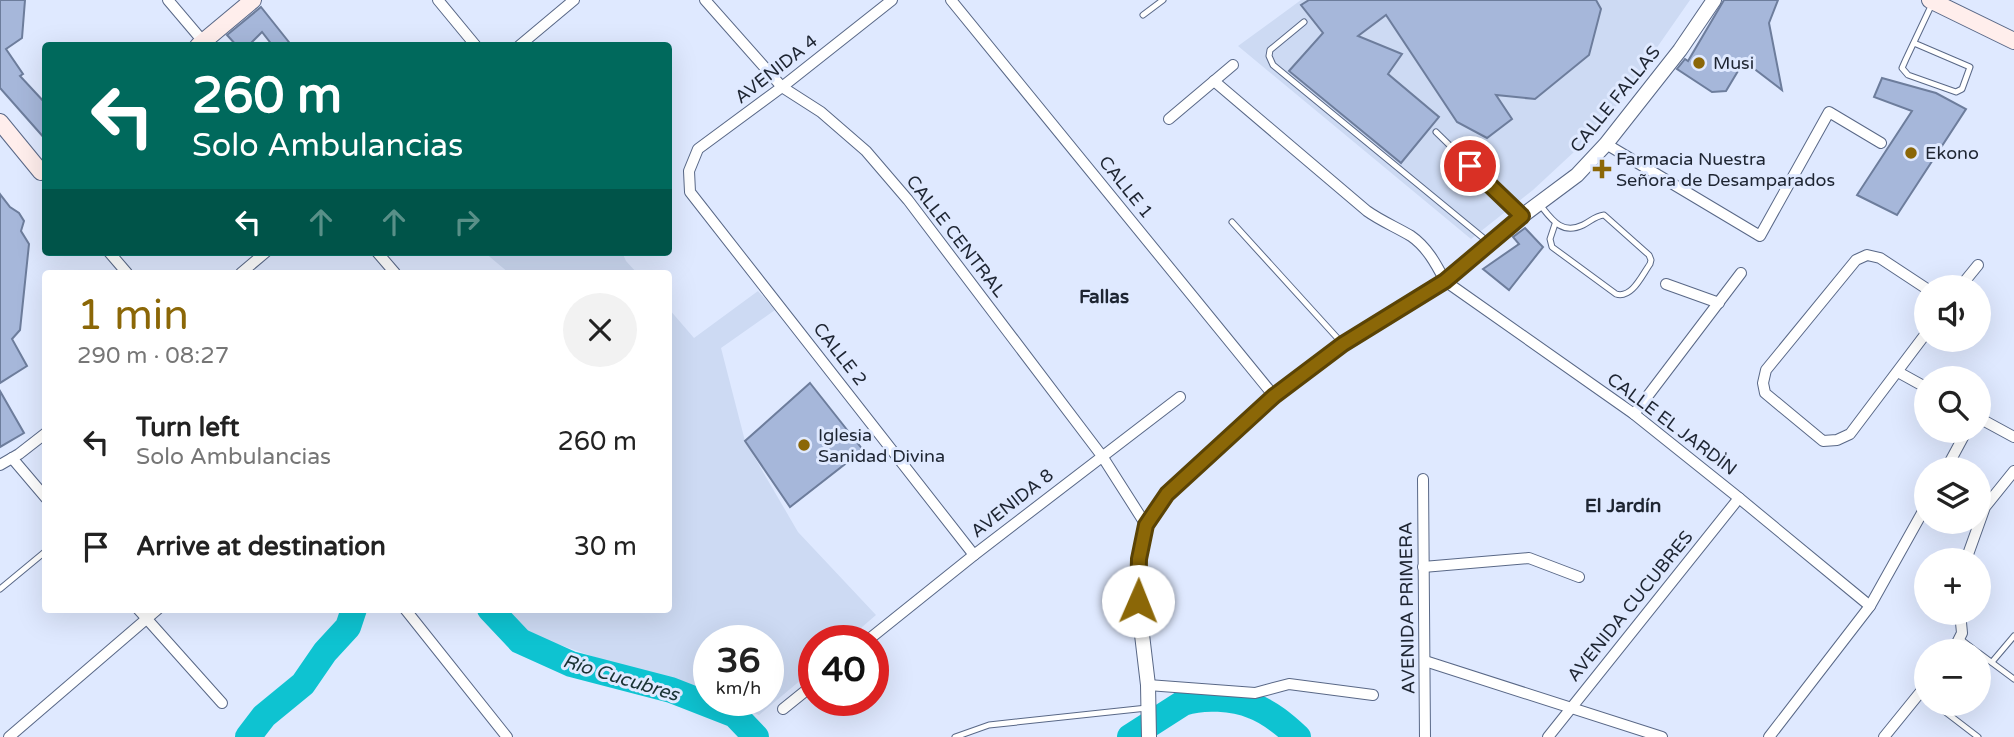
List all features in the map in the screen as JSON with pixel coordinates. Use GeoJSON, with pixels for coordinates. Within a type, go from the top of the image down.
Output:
{"type":"FeatureCollection","features":[{"type":"Feature","properties":{"kind":"main road"},"geometry":{"type":"LineString","coordinates":[[205,42],[253,0]]}},
{"type":"Feature","properties":{"kind":"main road"},"geometry":{"type":"LineString","coordinates":[[1932,1],[1956,9],[2014,41]]}},
{"type":"Feature","properties":{"kind":"main road"},"geometry":{"type":"LineString","coordinates":[[0,122],[42,171]]}},
{"type":"Feature","properties":{"kind":"street"},"geometry":{"type":"LineString","coordinates":[[168,0],[201,42]]}},
{"type":"Feature","properties":{"kind":"street"},"geometry":{"type":"LineString","coordinates":[[438,0],[473,42]]}},
{"type":"Feature","properties":{"kind":"street"},"geometry":{"type":"LineString","coordinates":[[524,42],[574,0]]}},
{"type":"Feature","properties":{"kind":"street","name":"CALLE CENTRAL"},"geometry":{"type":"LineString","coordinates":[[705,0],[782,87],[821,112],[874,161],[908,200],[1102,456],[1146,525]]}},
{"type":"Feature","properties":{"kind":"street","name":"AVENIDA 4"},"geometry":{"type":"LineString","coordinates":[[689,171],[698,149],[892,0]]}},
{"type":"Feature","properties":{"kind":"street","name":"CALLE 1"},"geometry":{"type":"LineString","coordinates":[[951,0],[1274,396]]}},
{"type":"Feature","properties":{"kind":"street","name":"CALLE FALLAS"},"geometry":{"type":"LineString","coordinates":[[1149,737],[1148,685],[1138,601],[1139,559],[1146,525],[1167,494],[1274,396],[1343,344],[1445,281],[1522,216],[1577,175],[1606,144],[1680,50],[1714,0]]}},
{"type":"Feature","properties":{"kind":"street"},"geometry":{"type":"LineString","coordinates":[[1169,119],[1233,65]]}},
{"type":"Feature","properties":{"kind":"street"},"geometry":{"type":"LineString","coordinates":[[1214,81],[1367,211],[1416,241],[1433,259],[1445,281]]}},
{"type":"Feature","properties":{"kind":"street"},"geometry":{"type":"LineString","coordinates":[[1606,144],[1760,236],[1829,112],[1881,143]]}},
{"type":"Feature","properties":{"kind":"street","name":"CALLE 2"},"geometry":{"type":"LineString","coordinates":[[689,171],[690,192],[974,555]]}},
{"type":"Feature","properties":{"kind":"street"},"geometry":{"type":"LineString","coordinates":[[1914,280],[1880,258],[1867,255],[1856,260],[1766,370],[1763,383],[1765,393],[1823,441],[1837,440],[1850,434],[1914,350]]}},
{"type":"Feature","properties":{"kind":"street"},"geometry":{"type":"LineString","coordinates":[[112,256],[124,270]]}},
{"type":"Feature","properties":{"kind":"street"},"geometry":{"type":"LineString","coordinates":[[245,270],[261,256]]}},
{"type":"Feature","properties":{"kind":"street"},"geometry":{"type":"LineString","coordinates":[[380,256],[392,270]]}},
{"type":"Feature","properties":{"kind":"street"},"geometry":{"type":"LineString","coordinates":[[1970,275],[1978,265]]}},
{"type":"Feature","properties":{"kind":"street"},"geometry":{"type":"LineString","coordinates":[[1634,414],[1741,273]]}},
{"type":"Feature","properties":{"kind":"street","name":"CALLE EL JARDÌN"},"geometry":{"type":"LineString","coordinates":[[1445,281],[1634,414],[1870,606]]}},
{"type":"Feature","properties":{"kind":"street"},"geometry":{"type":"LineString","coordinates":[[1666,284],[1719,303]]}},
{"type":"Feature","properties":{"kind":"street"},"geometry":{"type":"LineString","coordinates":[[1898,372],[1914,381]]}},
{"type":"Feature","properties":{"kind":"street","name":"AVENIDA 8"},"geometry":{"type":"LineString","coordinates":[[887,625],[1180,397]]}},
{"type":"Feature","properties":{"kind":"street"},"geometry":{"type":"LineString","coordinates":[[1991,424],[2014,436]]}},
{"type":"Feature","properties":{"kind":"street"},"geometry":{"type":"LineString","coordinates":[[0,466],[42,436]]}},
{"type":"Feature","properties":{"kind":"street"},"geometry":{"type":"LineString","coordinates":[[12,458],[42,493]]}},
{"type":"Feature","properties":{"kind":"street"},"geometry":{"type":"LineString","coordinates":[[1970,548],[1985,508],[2014,471]]}},
{"type":"Feature","properties":{"kind":"street","name":"AVENIDA PRIMERA"},"geometry":{"type":"LineString","coordinates":[[1423,479],[1425,737]]}},
{"type":"Feature","properties":{"kind":"street","name":"AVENIDA CUCUBRES"},"geometry":{"type":"LineString","coordinates":[[1548,737],[1739,498]]}},
{"type":"Feature","properties":{"kind":"street"},"geometry":{"type":"LineString","coordinates":[[1769,737],[1870,606],[1914,527]]}},
{"type":"Feature","properties":{"kind":"street"},"geometry":{"type":"LineString","coordinates":[[1423,567],[1529,558],[1579,577]]}},
{"type":"Feature","properties":{"kind":"street"},"geometry":{"type":"LineString","coordinates":[[142,613],[222,703]]}},
{"type":"Feature","properties":{"kind":"street"},"geometry":{"type":"LineString","coordinates":[[9,737],[154,613]]}},
{"type":"Feature","properties":{"kind":"street"},"geometry":{"type":"LineString","coordinates":[[408,613],[507,737]]}},
{"type":"Feature","properties":{"kind":"street"},"geometry":{"type":"LineString","coordinates":[[1959,638],[1962,634],[1962,625]]}},
{"type":"Feature","properties":{"kind":"street"},"geometry":{"type":"LineString","coordinates":[[1425,661],[1662,737]]}},
{"type":"Feature","properties":{"kind":"street"},"geometry":{"type":"LineString","coordinates":[[1148,685],[1255,693],[1289,684],[1373,695]]}},
{"type":"Feature","properties":{"kind":"street"},"geometry":{"type":"LineString","coordinates":[[784,708],[798,697]]}},
{"type":"Feature","properties":{"kind":"street"},"geometry":{"type":"LineString","coordinates":[[1884,737],[1914,703]]}},
{"type":"Feature","properties":{"kind":"lane"},"geometry":{"type":"LineString","coordinates":[[1143,15],[1163,0]]}},
{"type":"Feature","properties":{"kind":"lane"},"geometry":{"type":"LineString","coordinates":[[1914,43],[1970,66],[1962,89],[1956,92],[1904,72],[1902,68],[1932,1]]}},
{"type":"Feature","properties":{"kind":"lane"},"geometry":{"type":"LineString","coordinates":[[1304,22],[1270,50],[1269,56],[1273,65],[1490,243]]}},
{"type":"Feature","properties":{"kind":"lane"},"geometry":{"type":"LineString","coordinates":[[1436,132],[1522,216]]}},
{"type":"Feature","properties":{"kind":"lane"},"geometry":{"type":"LineString","coordinates":[[1539,203],[1555,224],[1578,227],[1604,215],[1649,255],[1650,264],[1628,293],[1622,296],[1616,294],[1552,247],[1550,239],[1555,224]]}},
{"type":"Feature","properties":{"kind":"lane"},"geometry":{"type":"LineString","coordinates":[[1233,222],[1343,344]]}},
{"type":"Feature","properties":{"kind":"lane"},"geometry":{"type":"LineString","coordinates":[[0,589],[42,554]]}},
{"type":"Feature","properties":{"kind":"lane"},"geometry":{"type":"LineString","coordinates":[[2014,636],[1992,662],[2014,679]]}},
{"type":"Feature","properties":{"kind":"lane"},"geometry":{"type":"LineString","coordinates":[[956,737],[989,725],[1148,710]]}},
{"type":"Feature","properties":{"kind":"lane"},"geometry":{"type":"LineString","coordinates":[[1951,716],[1978,737]]}},
{"type":"Feature","properties":{"kind":"shaded area"},"geometry":{"type":"Polygon","coordinates":[[[1301,0],[1690,0],[1603,125],[1533,190],[1471,239],[1238,46],[1301,0]]]}},
{"type":"Feature","properties":{"kind":"shaded area"},"geometry":{"type":"Polygon","coordinates":[[[489,256],[624,256],[634,270],[505,270],[489,256]]]}},
{"type":"Feature","properties":{"kind":"shaded area"},"geometry":{"type":"Polygon","coordinates":[[[758,291],[775,310],[721,348],[745,441],[798,532],[876,615],[864,625],[798,625],[798,682],[784,694],[784,625],[693,625],[693,691],[526,633],[505,613],[672,613],[672,312],[694,338],[758,291]]]}},
{"type":"Feature","properties":{"kind":"building"},"geometry":{"type":"Polygon","coordinates":[[[0,0],[25,0],[22,38],[6,49],[23,74],[20,76],[42,100],[42,135],[0,88],[0,0]]]}},
{"type":"Feature","properties":{"kind":"building"},"geometry":{"type":"Polygon","coordinates":[[[1309,0],[1596,0],[1601,9],[1589,55],[1535,99],[1496,95],[1512,119],[1487,138],[1457,122],[1386,15],[1358,36],[1402,54],[1388,74],[1439,117],[1401,163],[1289,71],[1323,33],[1301,5],[1309,0]]]}},
{"type":"Feature","properties":{"kind":"building"},"geometry":{"type":"Polygon","coordinates":[[[1724,0],[1778,0],[1769,23],[1782,90],[1744,61],[1726,91],[1712,92],[1677,69],[1685,59],[1688,61],[1724,0]]]}},
{"type":"Feature","properties":{"kind":"building"},"geometry":{"type":"Polygon","coordinates":[[[261,7],[289,42],[270,42],[262,32],[252,42],[233,42],[227,35],[261,7]]]}},
{"type":"Feature","properties":{"kind":"building","name":"Ekono"},"geometry":{"type":"Polygon","coordinates":[[[1882,78],[1936,93],[1966,109],[1897,215],[1857,195],[1912,111],[1874,97],[1882,78]]]}},
{"type":"Feature","properties":{"kind":"building"},"geometry":{"type":"Polygon","coordinates":[[[0,194],[24,221],[21,231],[29,244],[20,330],[12,339],[27,366],[0,383],[0,194]]]}},
{"type":"Feature","properties":{"kind":"building"},"geometry":{"type":"Polygon","coordinates":[[[1525,228],[1543,247],[1509,290],[1483,269],[1519,244],[1513,237],[1525,228]]]}},
{"type":"Feature","properties":{"kind":"building","name":"Iglesia Sanidad Divina"},"geometry":{"type":"Polygon","coordinates":[[[810,383],[863,450],[790,507],[745,441],[810,383]]]}},
{"type":"Feature","properties":{"kind":"building"},"geometry":{"type":"Polygon","coordinates":[[[0,391],[24,433],[0,447],[0,391]]]}},
{"type":"Feature","properties":{"kind":"waterway","name":"Río Cucubres"},"geometry":{"type":"LineString","coordinates":[[248,737],[264,716],[303,684],[325,652],[348,627],[353,613]]}},
{"type":"Feature","properties":{"kind":"waterway","name":"Río Cucubres"},"geometry":{"type":"LineString","coordinates":[[494,613],[520,641],[571,664],[671,690],[735,715],[756,737]]}},
{"type":"Feature","properties":{"kind":"waterway","name":"Río Cucubres"},"geometry":{"type":"LineString","coordinates":[[1130,737],[1183,703],[1209,699],[1245,703],[1277,719],[1298,737]]}},
{"type":"Feature","properties":{"kind":"place","name":"Musi"},"geometry":{"type":"Point","coordinates":[1699,63]}},
{"type":"Feature","properties":{"kind":"place","name":"Ekono"},"geometry":{"type":"Point","coordinates":[1911,153]}},
{"type":"Feature","properties":{"kind":"place","name":"Farmacia Nuestra Señora de Desamparados"},"geometry":{"type":"Point","coordinates":[1602,169]}},
{"type":"Feature","properties":{"kind":"place","name":"Iglesia Sanidad Divina"},"geometry":{"type":"Point","coordinates":[804,445]}},
{"type":"Feature","properties":{"kind":"district","name":"Fallas"},"geometry":{"type":"Point","coordinates":[1104,296]}},
{"type":"Feature","properties":{"kind":"district","name":"El Jardín"},"geometry":{"type":"Point","coordinates":[1623,505]}},
{"type":"Feature","properties":{"kind":"route"},"geometry":{"type":"LineString","coordinates":[[1138,601],[1139,559],[1146,525],[1167,494],[1274,396],[1343,344],[1445,281],[1522,216],[1470,166]]}}]}
